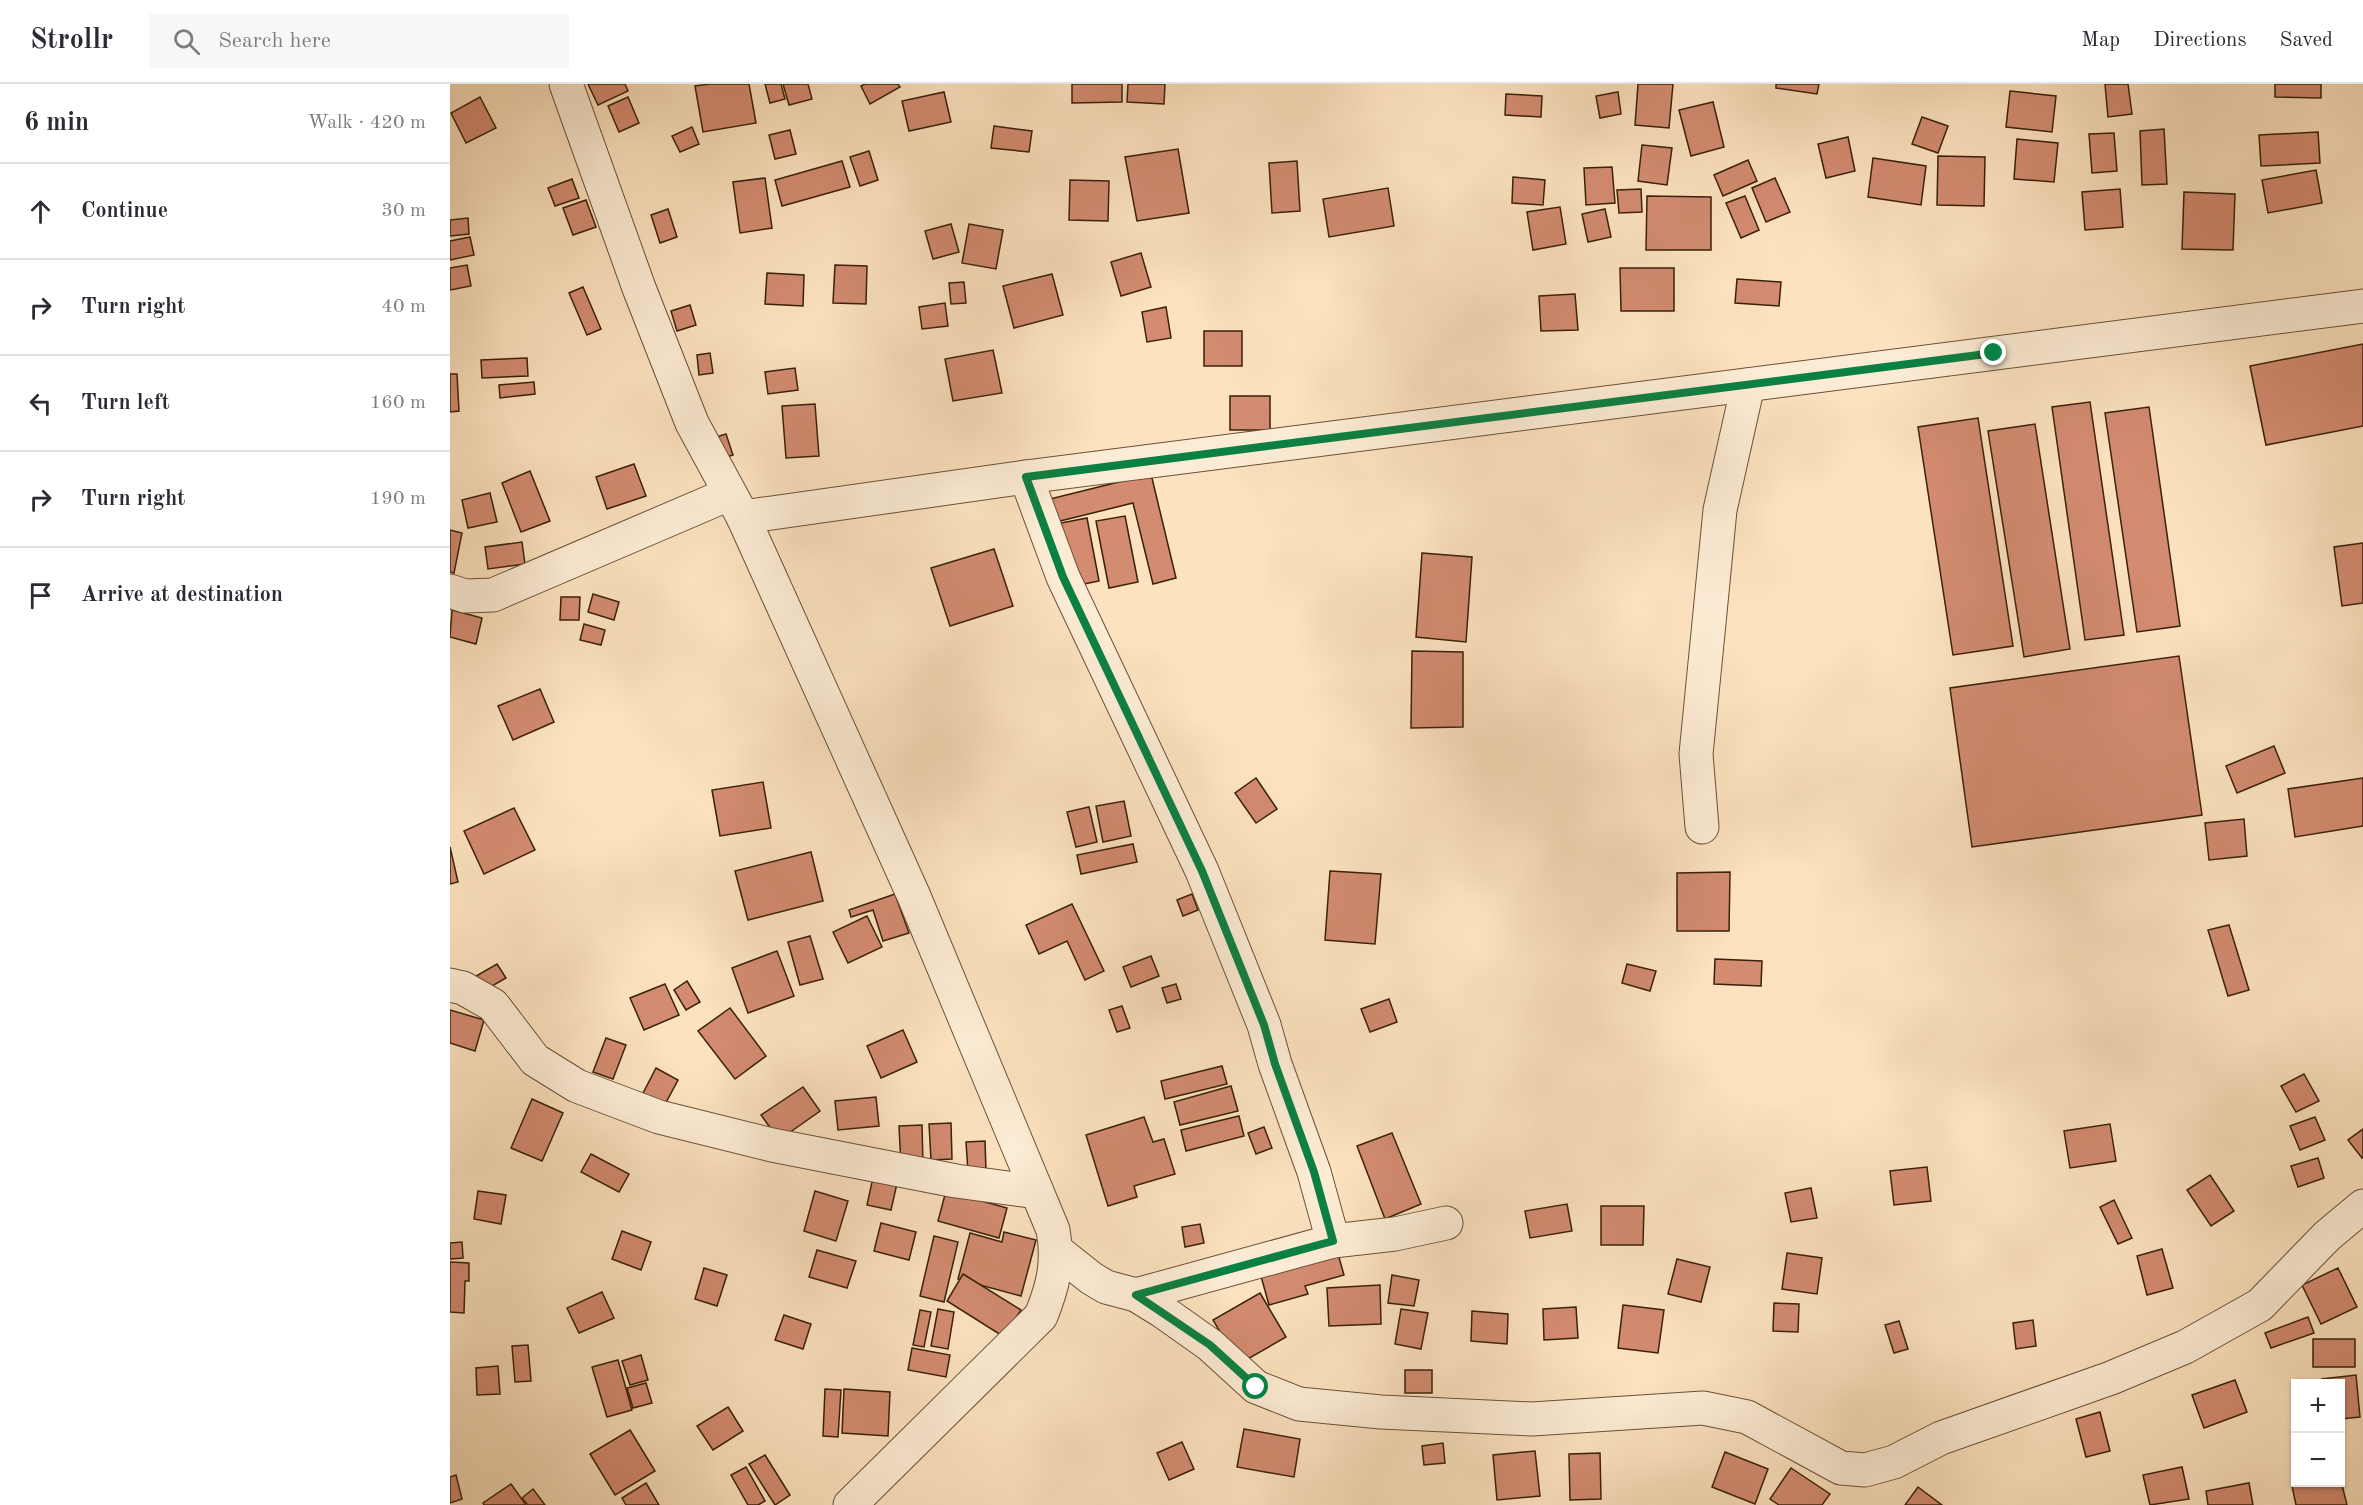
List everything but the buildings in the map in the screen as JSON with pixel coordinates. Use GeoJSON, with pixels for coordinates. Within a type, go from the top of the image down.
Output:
{"type":"FeatureCollection","features":[{"type":"Feature","properties":{"kind":"street"},"geometry":{"type":"LineString","coordinates":[[566,84],[639,288],[692,423],[736,506],[913,894],[1053,1230],[1057,1251],[1054,1276],[1041,1316],[850,1505]]}},
{"type":"Feature","properties":{"kind":"street"},"geometry":{"type":"LineString","coordinates":[[450,591],[465,596],[493,595],[736,506],[1026,477],[2363,306]]}},
{"type":"Feature","properties":{"kind":"street"},"geometry":{"type":"LineString","coordinates":[[1702,827],[1696,754],[1720,510],[1748,386]]}},
{"type":"Feature","properties":{"kind":"street"},"geometry":{"type":"LineString","coordinates":[[1026,477],[1063,577],[1207,882],[1264,1025],[1278,1074],[1314,1172],[1333,1241]]}},
{"type":"Feature","properties":{"kind":"street"},"geometry":{"type":"LineString","coordinates":[[450,985],[463,988],[493,1005],[535,1060],[577,1086],[658,1117],[795,1150],[957,1181],[1037,1192]]}},
{"type":"Feature","properties":{"kind":"street"},"geometry":{"type":"LineString","coordinates":[[1057,1251],[1091,1278],[1106,1287],[1136,1295],[1210,1345],[1256,1387],[1299,1404],[1381,1412],[1532,1419],[1703,1408],[1747,1417],[1841,1468],[1865,1470],[1894,1462],[1941,1438],[2111,1378],[2185,1347],[2260,1305],[2327,1236],[2363,1206]]}},
{"type":"Feature","properties":{"kind":"street"},"geometry":{"type":"LineString","coordinates":[[1136,1295],[1333,1241],[1395,1234],[1446,1223]]}},
{"type":"Feature","properties":{"kind":"route"},"geometry":{"type":"LineString","coordinates":[[1256,1387],[1210,1345],[1136,1295],[1333,1241],[1314,1172],[1288,1104],[1264,1025],[1202,871],[1063,577],[1026,477],[1994,353]]}}]}
